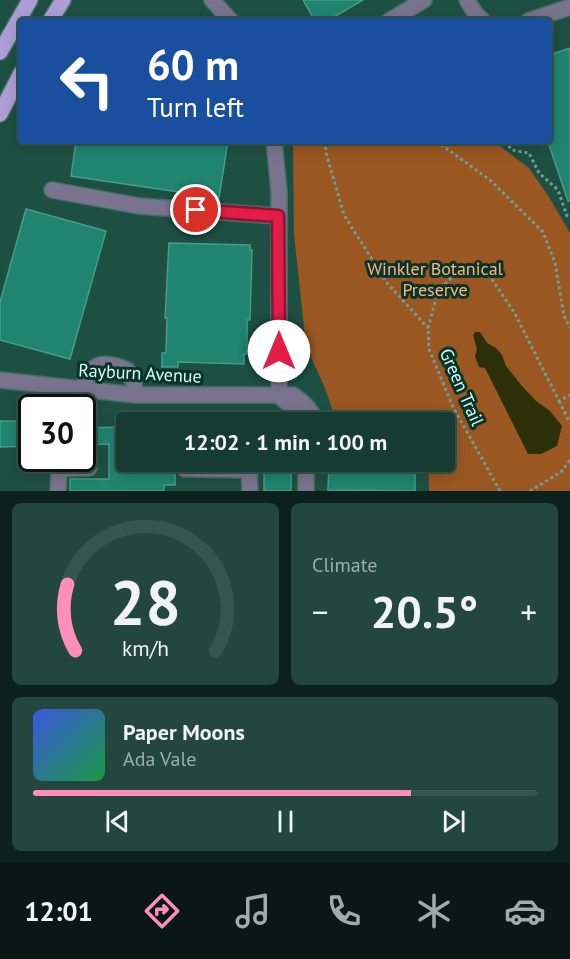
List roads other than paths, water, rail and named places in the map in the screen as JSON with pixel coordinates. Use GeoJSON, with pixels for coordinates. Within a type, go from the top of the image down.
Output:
{"type":"FeatureCollection","features":[{"type":"Feature","properties":{"kind":"main road"},"geometry":{"type":"LineString","coordinates":[[20,18],[30,0]]}},
{"type":"Feature","properties":{"kind":"main road"},"geometry":{"type":"LineString","coordinates":[[52,18],[63,0]]}},
{"type":"Feature","properties":{"kind":"main road"},"geometry":{"type":"LineString","coordinates":[[0,52],[18,21]]}},
{"type":"Feature","properties":{"kind":"main road"},"geometry":{"type":"LineString","coordinates":[[0,114],[18,79]]}},
{"type":"Feature","properties":{"kind":"street"},"geometry":{"type":"LineString","coordinates":[[212,0],[228,18]]}},
{"type":"Feature","properties":{"kind":"street"},"geometry":{"type":"LineString","coordinates":[[394,18],[424,0]]}},
{"type":"Feature","properties":{"kind":"street"},"geometry":{"type":"LineString","coordinates":[[467,0],[480,18]]}},
{"type":"Feature","properties":{"kind":"street"},"geometry":{"type":"LineString","coordinates":[[537,18],[570,7]]}},
{"type":"Feature","properties":{"kind":"street"},"geometry":{"type":"LineString","coordinates":[[274,144],[278,167],[279,396],[295,412]]}},
{"type":"Feature","properties":{"kind":"street"},"geometry":{"type":"LineString","coordinates":[[52,190],[139,206],[278,216]]}},
{"type":"Feature","properties":{"kind":"street"},"geometry":{"type":"LineString","coordinates":[[81,391],[86,377],[96,366],[112,363],[127,369],[134,383],[135,395]]}},
{"type":"Feature","properties":{"kind":"street","name":"Rayburn Avenue"},"geometry":{"type":"LineString","coordinates":[[0,380],[81,391],[135,395],[293,395],[312,412]]}},
{"type":"Feature","properties":{"kind":"street"},"geometry":{"type":"LineString","coordinates":[[58,472],[58,491]]}},
{"type":"Feature","properties":{"kind":"street"},"geometry":{"type":"LineString","coordinates":[[249,472],[250,491]]}},
{"type":"Feature","properties":{"kind":"street"},"geometry":{"type":"LineString","coordinates":[[306,472],[306,491]]}},
{"type":"Feature","properties":{"kind":"park label","name":"Winkler Botanical Preserve"},"geometry":{"type":"Point","coordinates":[435,278]}}]}
